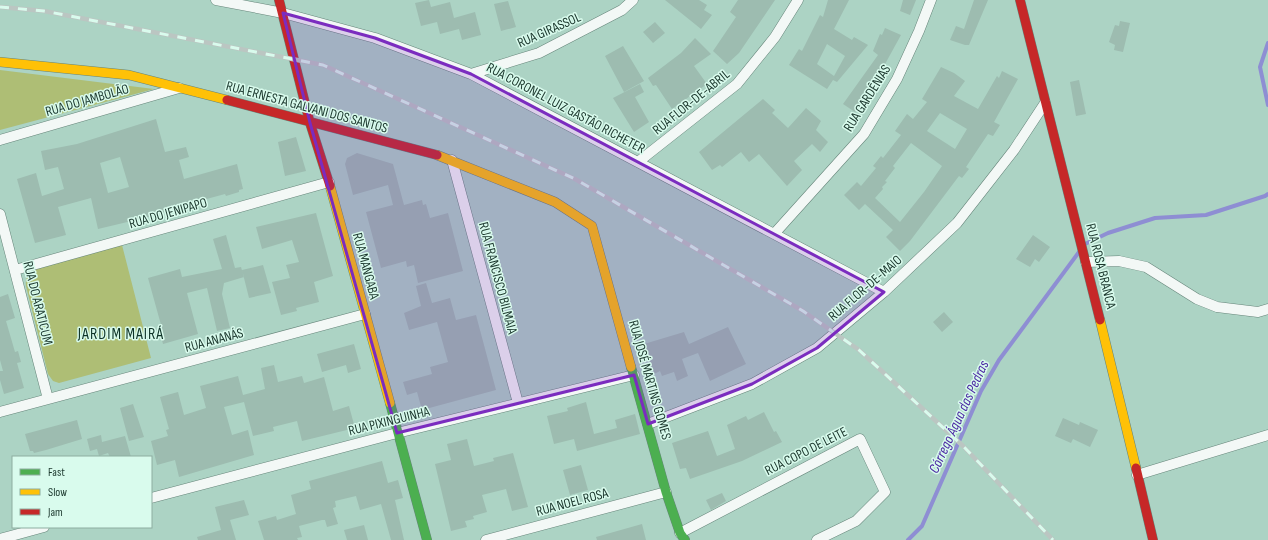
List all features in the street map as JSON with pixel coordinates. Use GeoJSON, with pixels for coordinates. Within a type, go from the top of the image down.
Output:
{"type":"FeatureCollection","features":[{"type":"Feature","properties":{"kind":"street","name":"RUA CORONEL LUIZ GASTÃO RICHETER"},"geometry":{"type":"LineString","coordinates":[[216,0],[283,14],[375,38],[471,74],[884,292]]}},
{"type":"Feature","properties":{"kind":"street","name":"RUA MANGABA"},"geometry":{"type":"LineString","coordinates":[[279,0],[310,123],[329,182],[427,540]]}},
{"type":"Feature","properties":{"kind":"street","name":"RUA GIRASSOL"},"geometry":{"type":"LineString","coordinates":[[471,74],[539,53],[622,10],[633,0]]}},
{"type":"Feature","properties":{"kind":"street","name":"RUA FLOR-DE-ABRIL"},"geometry":{"type":"LineString","coordinates":[[638,162],[737,84],[775,37],[798,0]]}},
{"type":"Feature","properties":{"kind":"street","name":"RUA GARDÊNIAS"},"geometry":{"type":"LineString","coordinates":[[774,234],[864,134],[898,80],[920,31],[931,0]]}},
{"type":"Feature","properties":{"kind":"street","name":"RUA ROSA BRANCA"},"geometry":{"type":"LineString","coordinates":[[1020,0],[1086,262],[1153,540]]}},
{"type":"Feature","properties":{"kind":"street","name":"RUA ERNESTA GALVANI DOS SANTOS"},"geometry":{"type":"LineString","coordinates":[[0,62],[129,75],[181,87],[310,123],[452,160],[555,202],[592,226]]}},
{"type":"Feature","properties":{"kind":"street","name":"RUA DO JAMBOLÃO"},"geometry":{"type":"LineString","coordinates":[[0,140],[181,87]]}},
{"type":"Feature","properties":{"kind":"street","name":"RUA FLOR-DE-MAIO"},"geometry":{"type":"LineString","coordinates":[[648,424],[752,384],[817,348],[884,292],[957,223],[1014,150],[1046,103]]}},
{"type":"Feature","properties":{"kind":"street","name":"RUA FRANCISCO BILMAIA"},"geometry":{"type":"LineString","coordinates":[[452,160],[518,403]]}},
{"type":"Feature","properties":{"kind":"street","name":"RUA DO JENIPAPO"},"geometry":{"type":"LineString","coordinates":[[15,270],[329,182]]}},
{"type":"Feature","properties":{"kind":"street","name":"RUA DO ARATICUM"},"geometry":{"type":"LineString","coordinates":[[0,214],[48,399]]}},
{"type":"Feature","properties":{"kind":"street","name":"RUA JOSÉ MARTINS GOMES"},"geometry":{"type":"LineString","coordinates":[[592,226],[666,492],[683,536]]}},
{"type":"Feature","properties":{"kind":"street"},"geometry":{"type":"LineString","coordinates":[[1086,262],[1119,261],[1146,267],[1197,299],[1217,307],[1258,312],[1268,309]]}},
{"type":"Feature","properties":{"kind":"street","name":"RUA ANANÁS"},"geometry":{"type":"LineString","coordinates":[[0,412],[365,314]]}},
{"type":"Feature","properties":{"kind":"street","name":"RUA PIXINGUINHA"},"geometry":{"type":"LineString","coordinates":[[152,498],[397,433],[634,374]]}},
{"type":"Feature","properties":{"kind":"street"},"geometry":{"type":"LineString","coordinates":[[1137,475],[1268,435]]}},
{"type":"Feature","properties":{"kind":"street","name":"RUA COPO DE LEITE"},"geometry":{"type":"LineString","coordinates":[[683,536],[860,439],[885,492],[856,521],[817,540]]}},
{"type":"Feature","properties":{"kind":"street","name":"RUA NOEL ROSA"},"geometry":{"type":"LineString","coordinates":[[486,540],[666,492]]}},
{"type":"Feature","properties":{"kind":"street"},"geometry":{"type":"LineString","coordinates":[[0,538],[40,528]]}},
{"type":"Feature","properties":{"kind":"highlighted area"},"geometry":{"type":"Polygon","coordinates":[[[283,13],[375,38],[471,74],[884,292],[817,348],[752,384],[648,424],[634,375],[397,433],[310,123],[283,13]]]}},
{"type":"Feature","properties":{"kind":"green space"},"geometry":{"type":"Polygon","coordinates":[[[0,70],[154,89],[0,130],[0,70]]]}},
{"type":"Feature","properties":{"kind":"green space"},"geometry":{"type":"Polygon","coordinates":[[[122,245],[151,358],[59,383],[53,381],[48,374],[26,286],[27,276],[34,269],[122,245]]]}},
{"type":"Feature","properties":{"kind":"building"},"geometry":{"type":"Polygon","coordinates":[[[429,0],[431,7],[450,2],[454,18],[475,12],[481,35],[462,40],[459,29],[440,34],[437,22],[421,26],[415,3],[429,0]]]}},
{"type":"Feature","properties":{"kind":"building"},"geometry":{"type":"Polygon","coordinates":[[[665,0],[699,0],[707,5],[704,10],[712,15],[701,29],[665,0]]]}},
{"type":"Feature","properties":{"kind":"building"},"geometry":{"type":"Polygon","coordinates":[[[738,0],[775,0],[739,53],[727,64],[713,51],[736,17],[730,12],[738,0]]]}},
{"type":"Feature","properties":{"kind":"building"},"geometry":{"type":"Polygon","coordinates":[[[828,0],[849,0],[834,29],[852,40],[854,37],[868,45],[837,82],[833,80],[827,89],[789,65],[799,49],[802,51],[820,15],[823,17],[828,0]],[[827,44],[817,64],[834,76],[845,56],[827,44]]]}},
{"type":"Feature","properties":{"kind":"building"},"geometry":{"type":"Polygon","coordinates":[[[903,0],[916,0],[910,15],[900,11],[903,0]]]}},
{"type":"Feature","properties":{"kind":"building"},"geometry":{"type":"Polygon","coordinates":[[[974,0],[988,0],[969,45],[950,40],[956,26],[964,29],[974,0]]]}},
{"type":"Feature","properties":{"kind":"building"},"geometry":{"type":"Polygon","coordinates":[[[508,1],[516,27],[501,31],[494,4],[508,1]]]}},
{"type":"Feature","properties":{"kind":"building"},"geometry":{"type":"Polygon","coordinates":[[[1120,21],[1130,23],[1123,52],[1114,50],[1115,45],[1109,42],[1115,25],[1119,26],[1120,21]]]}},
{"type":"Feature","properties":{"kind":"building"},"geometry":{"type":"Polygon","coordinates":[[[655,22],[665,33],[653,43],[643,32],[655,22]]]}},
{"type":"Feature","properties":{"kind":"building"},"geometry":{"type":"Polygon","coordinates":[[[885,28],[901,35],[879,75],[855,112],[843,104],[878,55],[873,51],[880,34],[882,35],[885,28]]]}},
{"type":"Feature","properties":{"kind":"building"},"geometry":{"type":"Polygon","coordinates":[[[695,38],[711,54],[694,66],[707,84],[672,109],[656,85],[653,86],[648,78],[681,53],[695,38]]]}},
{"type":"Feature","properties":{"kind":"building"},"geometry":{"type":"Polygon","coordinates":[[[623,46],[644,81],[624,92],[605,56],[623,46]]]}},
{"type":"Feature","properties":{"kind":"building"},"geometry":{"type":"Polygon","coordinates":[[[941,67],[954,73],[965,81],[954,96],[978,109],[997,76],[999,78],[1002,71],[1018,79],[994,122],[1000,125],[993,136],[988,134],[966,167],[969,169],[962,178],[959,176],[910,241],[900,251],[886,237],[893,230],[865,204],[859,210],[844,195],[857,182],[861,186],[876,168],[873,166],[881,156],[883,158],[901,135],[895,131],[907,114],[913,119],[927,102],[922,99],[941,67]],[[940,113],[927,131],[955,149],[967,129],[940,113]],[[911,143],[893,166],[895,168],[885,181],[887,182],[882,187],[883,189],[875,198],[900,222],[942,166],[911,143]]]}},
{"type":"Feature","properties":{"kind":"building"},"geometry":{"type":"Polygon","coordinates":[[[1079,80],[1086,114],[1076,116],[1070,82],[1079,80]]]}},
{"type":"Feature","properties":{"kind":"building"},"geometry":{"type":"Polygon","coordinates":[[[640,84],[644,92],[635,97],[649,122],[634,132],[613,98],[640,84]]]}},
{"type":"Feature","properties":{"kind":"building"},"geometry":{"type":"Polygon","coordinates":[[[763,99],[775,110],[772,113],[788,128],[806,108],[821,121],[816,130],[828,142],[820,152],[812,144],[794,161],[802,170],[787,186],[759,154],[749,162],[741,152],[722,167],[720,165],[712,170],[699,152],[763,99]]]}},
{"type":"Feature","properties":{"kind":"building"},"geometry":{"type":"Polygon","coordinates":[[[156,119],[165,152],[186,147],[189,157],[179,160],[184,179],[237,164],[243,189],[239,190],[239,192],[226,196],[225,194],[177,207],[177,209],[165,213],[98,229],[91,198],[58,207],[66,235],[35,243],[17,179],[36,173],[42,196],[64,189],[58,167],[45,170],[41,151],[77,144],[156,119]],[[120,157],[100,163],[108,193],[129,187],[120,157]]]}},
{"type":"Feature","properties":{"kind":"building"},"geometry":{"type":"Polygon","coordinates":[[[296,137],[306,171],[285,176],[278,142],[296,137]]]}},
{"type":"Feature","properties":{"kind":"building"},"geometry":{"type":"Polygon","coordinates":[[[357,153],[393,164],[404,205],[422,200],[423,205],[426,204],[430,218],[448,213],[463,271],[418,283],[414,265],[407,267],[406,261],[381,268],[366,212],[393,205],[388,185],[353,195],[345,164],[347,158],[357,153]]]}},
{"type":"Feature","properties":{"kind":"building"},"geometry":{"type":"Polygon","coordinates":[[[316,213],[333,276],[314,282],[319,302],[296,308],[297,311],[281,315],[272,282],[290,278],[286,265],[299,262],[292,240],[262,249],[256,227],[316,213]]]}},
{"type":"Feature","properties":{"kind":"building"},"geometry":{"type":"Polygon","coordinates":[[[226,235],[235,268],[241,267],[244,277],[224,283],[222,294],[230,328],[217,331],[207,288],[187,293],[198,334],[163,344],[160,333],[163,332],[148,278],[180,269],[182,277],[222,269],[213,239],[226,235]]]}},
{"type":"Feature","properties":{"kind":"building"},"geometry":{"type":"Polygon","coordinates":[[[1033,235],[1050,247],[1039,262],[1035,259],[1030,267],[1016,259],[1033,235]]]}},
{"type":"Feature","properties":{"kind":"building"},"geometry":{"type":"Polygon","coordinates":[[[263,265],[271,293],[249,298],[242,270],[263,265]]]}},
{"type":"Feature","properties":{"kind":"building"},"geometry":{"type":"Polygon","coordinates":[[[426,283],[432,303],[450,298],[456,320],[476,315],[496,390],[422,410],[417,392],[407,395],[403,382],[432,374],[430,367],[448,362],[437,322],[409,330],[404,313],[421,306],[416,286],[426,283]]]}},
{"type":"Feature","properties":{"kind":"building"},"geometry":{"type":"Polygon","coordinates":[[[8,294],[15,318],[6,321],[15,352],[18,351],[21,362],[17,363],[24,388],[4,394],[0,380],[0,371],[3,371],[0,360],[0,297],[8,294]]]}},
{"type":"Feature","properties":{"kind":"building"},"geometry":{"type":"Polygon","coordinates":[[[944,312],[953,322],[942,332],[933,322],[944,312]]]}},
{"type":"Feature","properties":{"kind":"building"},"geometry":{"type":"Polygon","coordinates":[[[728,327],[746,364],[710,381],[698,353],[682,359],[688,376],[677,381],[674,372],[662,376],[660,371],[654,374],[644,344],[684,332],[689,344],[728,327]]]}},
{"type":"Feature","properties":{"kind":"building"},"geometry":{"type":"Polygon","coordinates":[[[354,344],[361,369],[348,373],[346,365],[322,372],[317,354],[354,344]]]}},
{"type":"Feature","properties":{"kind":"building"},"geometry":{"type":"Polygon","coordinates":[[[274,365],[278,382],[302,376],[304,383],[324,377],[333,411],[349,406],[355,428],[302,441],[297,421],[273,427],[274,431],[253,436],[244,402],[224,407],[232,435],[248,430],[254,455],[179,477],[175,460],[157,465],[151,441],[168,436],[166,430],[169,429],[160,397],[178,392],[184,415],[206,408],[200,386],[238,376],[243,395],[265,389],[261,368],[274,365]]]}},
{"type":"Feature","properties":{"kind":"building"},"geometry":{"type":"Polygon","coordinates":[[[586,402],[594,434],[617,428],[615,420],[635,414],[640,434],[577,451],[574,439],[554,444],[547,416],[568,411],[567,408],[586,402]]]}},
{"type":"Feature","properties":{"kind":"building"},"geometry":{"type":"Polygon","coordinates":[[[133,404],[144,437],[129,441],[120,408],[133,404]]]}},
{"type":"Feature","properties":{"kind":"building"},"geometry":{"type":"Polygon","coordinates":[[[764,412],[774,432],[776,431],[782,442],[742,461],[690,479],[686,468],[680,469],[672,443],[708,431],[717,456],[735,449],[727,425],[746,416],[748,420],[764,412]]]}},
{"type":"Feature","properties":{"kind":"building"},"geometry":{"type":"Polygon","coordinates":[[[1063,418],[1079,425],[1080,422],[1098,430],[1090,447],[1073,439],[1071,443],[1055,436],[1063,418]]]}},
{"type":"Feature","properties":{"kind":"building"},"geometry":{"type":"Polygon","coordinates":[[[77,420],[82,439],[34,453],[33,451],[30,451],[25,434],[77,420]]]}},
{"type":"Feature","properties":{"kind":"building"},"geometry":{"type":"Polygon","coordinates":[[[101,435],[102,442],[125,436],[131,456],[110,456],[108,453],[99,456],[97,449],[90,451],[87,439],[101,435]]]}},
{"type":"Feature","properties":{"kind":"building"},"geometry":{"type":"Polygon","coordinates":[[[467,439],[474,466],[494,461],[493,458],[513,453],[528,507],[512,511],[506,489],[482,495],[487,512],[473,516],[474,519],[465,521],[467,527],[451,531],[435,464],[451,460],[447,444],[467,439]]]}},
{"type":"Feature","properties":{"kind":"building"},"geometry":{"type":"Polygon","coordinates":[[[382,461],[388,483],[398,480],[403,498],[395,500],[404,540],[391,540],[381,504],[360,510],[356,496],[335,501],[336,507],[333,508],[338,524],[327,527],[325,520],[322,520],[299,526],[302,537],[297,538],[298,540],[264,540],[258,521],[276,516],[277,520],[296,514],[291,495],[311,489],[309,481],[382,461]]]}},
{"type":"Feature","properties":{"kind":"building"},"geometry":{"type":"Polygon","coordinates":[[[581,465],[588,490],[570,495],[563,470],[581,465]]]}},
{"type":"Feature","properties":{"kind":"building"},"geometry":{"type":"Polygon","coordinates":[[[722,493],[726,501],[711,510],[706,500],[722,493]]]}},
{"type":"Feature","properties":{"kind":"building"},"geometry":{"type":"Polygon","coordinates":[[[244,500],[249,515],[230,520],[236,540],[198,540],[197,537],[221,530],[215,507],[244,500]]]}},
{"type":"Feature","properties":{"kind":"building"},"geometry":{"type":"Polygon","coordinates":[[[642,524],[646,540],[597,540],[596,537],[642,524]]]}},
{"type":"Feature","properties":{"kind":"building"},"geometry":{"type":"Polygon","coordinates":[[[364,525],[368,540],[347,540],[344,530],[364,525]]]}},
{"type":"Feature","properties":{"kind":"waterway","name":"Córrego Água das Pedras"},"geometry":{"type":"LineString","coordinates":[[1268,43],[1260,67],[1268,105]]}},
{"type":"Feature","properties":{"kind":"waterway","name":"Córrego Água das Pedras"},"geometry":{"type":"LineString","coordinates":[[1085,244],[1108,233],[1155,218],[1206,215],[1268,194]]}},
{"type":"Feature","properties":{"kind":"waterway","name":"Córrego Água das Pedras"},"geometry":{"type":"LineString","coordinates":[[908,540],[922,526],[981,391],[999,360],[1079,252]]}},
{"type":"Feature","properties":{"kind":"railway"},"geometry":{"type":"LineString","coordinates":[[0,7],[44,11],[323,65],[575,179],[803,311],[859,350],[963,446],[1053,540]]}},
{"type":"Feature","properties":{"kind":"traffic: fast"},"geometry":{"type":"LineString","coordinates":[[631,367],[666,492],[680,533],[685,540]]}},
{"type":"Feature","properties":{"kind":"traffic: fast"},"geometry":{"type":"LineString","coordinates":[[390,403],[427,540]]}},
{"type":"Feature","properties":{"kind":"traffic: slow"},"geometry":{"type":"LineString","coordinates":[[0,62],[129,75],[227,100]]}},
{"type":"Feature","properties":{"kind":"traffic: slow"},"geometry":{"type":"LineString","coordinates":[[437,155],[555,202],[592,226],[631,367]]}},
{"type":"Feature","properties":{"kind":"traffic: slow"},"geometry":{"type":"LineString","coordinates":[[330,186],[390,403]]}},
{"type":"Feature","properties":{"kind":"traffic: slow"},"geometry":{"type":"LineString","coordinates":[[1100,320],[1136,468]]}},
{"type":"Feature","properties":{"kind":"traffic: jam"},"geometry":{"type":"LineString","coordinates":[[279,0],[310,123],[330,186]]}},
{"type":"Feature","properties":{"kind":"traffic: jam"},"geometry":{"type":"LineString","coordinates":[[1020,0],[1100,320]]}},
{"type":"Feature","properties":{"kind":"traffic: jam"},"geometry":{"type":"LineString","coordinates":[[227,100],[437,155]]}},
{"type":"Feature","properties":{"kind":"traffic: jam"},"geometry":{"type":"LineString","coordinates":[[1136,468],[1153,540]]}},
{"type":"Feature","properties":{"kind":"district","name":"JARDIM MAIRÁ"},"geometry":{"type":"Point","coordinates":[121,334]}}]}
